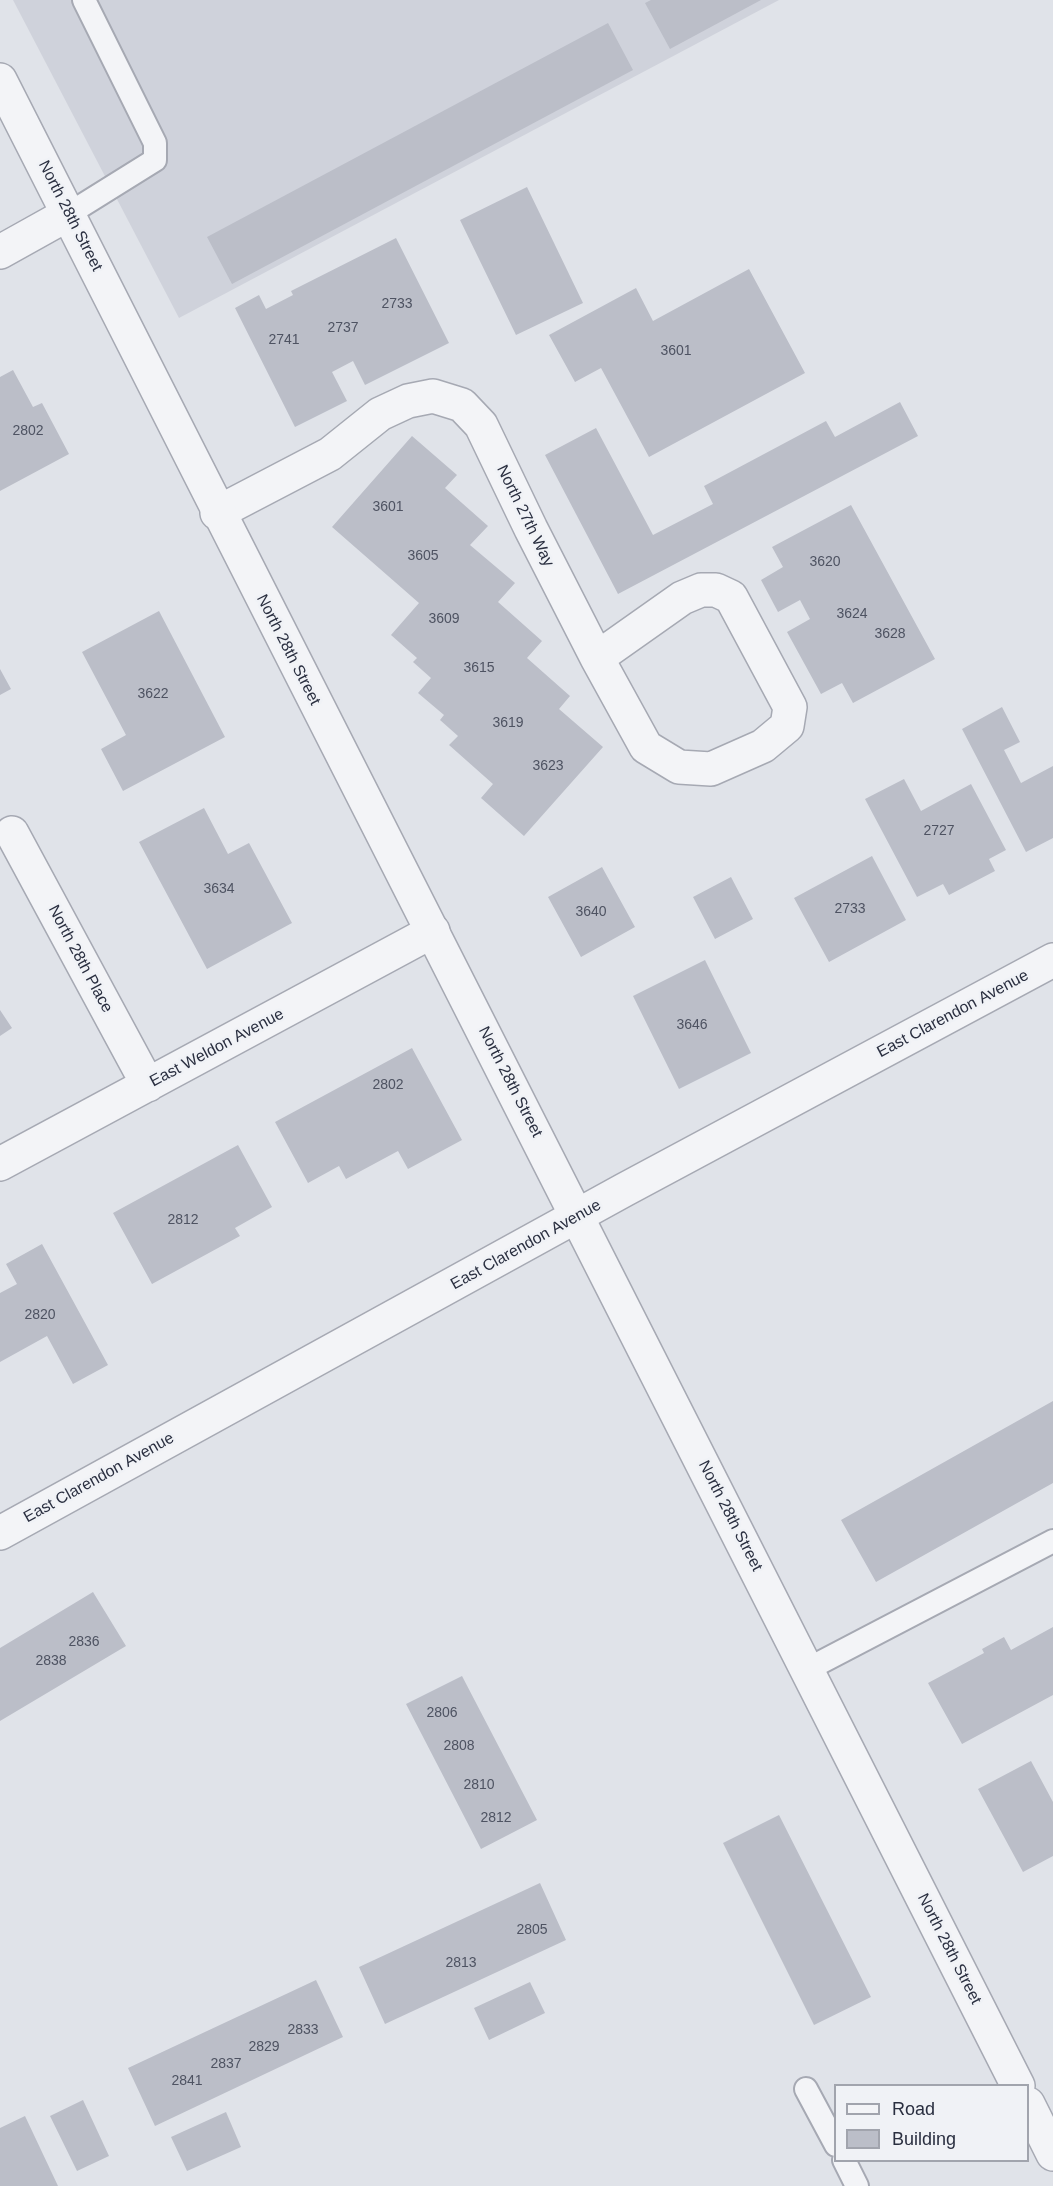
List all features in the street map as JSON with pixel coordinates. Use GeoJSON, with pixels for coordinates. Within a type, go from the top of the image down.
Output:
{"type":"FeatureCollection","features":[{"type":"Feature","properties":{"kind":"street","name":"North 28th Street"},"geometry":{"type":"LineString","coordinates":[[0,80],[70,213],[217,513],[579,1216],[1017,2084]]}},
{"type":"Feature","properties":{"kind":"street"},"geometry":{"type":"LineString","coordinates":[[0,252],[70,213]]}},
{"type":"Feature","properties":{"kind":"street","name":"North 27th Way"},"geometry":{"type":"LineString","coordinates":[[217,513],[330,454],[380,414],[408,401],[434,396],[462,405],[481,425],[597,658],[646,747],[679,767],[711,769],[763,746],[788,726],[790,707],[731,597],[716,590],[701,590],[682,598],[597,658]]}},
{"type":"Feature","properties":{"kind":"street","name":"North 28th Place"},"geometry":{"type":"LineString","coordinates":[[12,832],[148,1085]]}},
{"type":"Feature","properties":{"kind":"street","name":"East Weldon Avenue"},"geometry":{"type":"LineString","coordinates":[[0,1164],[433,931]]}},
{"type":"Feature","properties":{"kind":"street","name":"East Clarendon Avenue"},"geometry":{"type":"LineString","coordinates":[[0,1533],[1053,960]]}},
{"type":"Feature","properties":{"kind":"street"},"geometry":{"type":"LineString","coordinates":[[1029,2106],[1053,2154]]}},
{"type":"Feature","properties":{"kind":"lane"},"geometry":{"type":"LineString","coordinates":[[70,213],[155,160],[155,142],[84,0]]}},
{"type":"Feature","properties":{"kind":"lane"},"geometry":{"type":"LineString","coordinates":[[808,1669],[1053,1541]]}},
{"type":"Feature","properties":{"kind":"lane"},"geometry":{"type":"LineString","coordinates":[[806,2090],[834,2141]]}},
{"type":"Feature","properties":{"kind":"lane"},"geometry":{"type":"LineString","coordinates":[[845,2162],[857,2186]]}},
{"type":"Feature","properties":{"kind":"shaded area"},"geometry":{"type":"Polygon","coordinates":[[[13,0],[779,0],[179,318],[13,0]]]}},
{"type":"Feature","properties":{"kind":"building"},"geometry":{"type":"Polygon","coordinates":[[[651,0],[761,0],[670,49],[645,3],[651,0]]]}},
{"type":"Feature","properties":{"kind":"building"},"geometry":{"type":"Polygon","coordinates":[[[608,23],[633,70],[232,284],[207,237],[608,23]]]}},
{"type":"Feature","properties":{"kind":"building"},"geometry":{"type":"Polygon","coordinates":[[[527,187],[583,303],[516,335],[460,220],[527,187]]]}},
{"type":"Feature","properties":{"kind":"building"},"geometry":{"type":"Polygon","coordinates":[[[396,238],[449,343],[365,385],[353,361],[332,372],[347,401],[295,427],[235,308],[259,295],[266,309],[293,295],[291,291],[396,238]]]}},
{"type":"Feature","properties":{"kind":"building"},"geometry":{"type":"Polygon","coordinates":[[[749,269],[805,373],[649,457],[601,368],[575,382],[549,335],[636,288],[653,321],[749,269]]]}},
{"type":"Feature","properties":{"kind":"building"},"geometry":{"type":"Polygon","coordinates":[[[13,370],[33,407],[42,403],[69,454],[0,491],[0,377],[13,370]]]}},
{"type":"Feature","properties":{"kind":"building"},"geometry":{"type":"Polygon","coordinates":[[[900,402],[918,436],[618,594],[545,455],[596,428],[653,535],[713,504],[704,486],[826,421],[835,437],[900,402]]]}},
{"type":"Feature","properties":{"kind":"building"},"geometry":{"type":"Polygon","coordinates":[[[412,436],[457,475],[445,488],[488,526],[470,545],[515,583],[498,602],[542,641],[527,658],[570,696],[559,709],[603,747],[524,836],[481,798],[493,784],[449,745],[458,736],[440,720],[444,715],[418,693],[431,678],[413,662],[417,658],[391,635],[419,603],[332,527],[412,436]]]}},
{"type":"Feature","properties":{"kind":"building"},"geometry":{"type":"Polygon","coordinates":[[[851,505],[935,659],[853,703],[842,683],[821,694],[787,632],[810,619],[800,600],[778,612],[761,580],[783,567],[772,547],[851,505]]]}},
{"type":"Feature","properties":{"kind":"building"},"geometry":{"type":"Polygon","coordinates":[[[159,611],[225,737],[123,791],[101,749],[126,735],[82,652],[159,611]]]}},
{"type":"Feature","properties":{"kind":"building"},"geometry":{"type":"Polygon","coordinates":[[[0,669],[11,689],[0,695],[0,669]]]}},
{"type":"Feature","properties":{"kind":"building"},"geometry":{"type":"Polygon","coordinates":[[[1002,707],[1020,742],[1004,750],[1021,783],[1053,766],[1053,838],[1026,852],[962,729],[1002,707]]]}},
{"type":"Feature","properties":{"kind":"building"},"geometry":{"type":"Polygon","coordinates":[[[904,779],[921,811],[971,784],[1006,850],[989,859],[995,871],[949,895],[943,884],[917,897],[865,799],[904,779]]]}},
{"type":"Feature","properties":{"kind":"building"},"geometry":{"type":"Polygon","coordinates":[[[204,808],[228,854],[249,843],[292,923],[207,969],[139,842],[204,808]]]}},
{"type":"Feature","properties":{"kind":"building"},"geometry":{"type":"Polygon","coordinates":[[[872,856],[906,920],[829,962],[794,898],[872,856]]]}},
{"type":"Feature","properties":{"kind":"building"},"geometry":{"type":"Polygon","coordinates":[[[602,867],[635,927],[581,957],[548,897],[602,867]]]}},
{"type":"Feature","properties":{"kind":"building"},"geometry":{"type":"Polygon","coordinates":[[[731,877],[753,919],[715,939],[693,897],[731,877]]]}},
{"type":"Feature","properties":{"kind":"building"},"geometry":{"type":"Polygon","coordinates":[[[705,960],[751,1053],[679,1089],[633,996],[705,960]]]}},
{"type":"Feature","properties":{"kind":"building"},"geometry":{"type":"Polygon","coordinates":[[[0,1010],[12,1028],[0,1036],[0,1010]]]}},
{"type":"Feature","properties":{"kind":"building"},"geometry":{"type":"Polygon","coordinates":[[[412,1048],[462,1140],[408,1169],[398,1151],[346,1179],[339,1166],[308,1183],[275,1122],[412,1048]]]}},
{"type":"Feature","properties":{"kind":"building"},"geometry":{"type":"Polygon","coordinates":[[[238,1145],[272,1207],[235,1228],[240,1236],[152,1284],[113,1213],[238,1145]]]}},
{"type":"Feature","properties":{"kind":"building"},"geometry":{"type":"Polygon","coordinates":[[[42,1244],[108,1365],[73,1384],[47,1336],[0,1362],[0,1293],[17,1284],[6,1264],[42,1244]]]}},
{"type":"Feature","properties":{"kind":"building"},"geometry":{"type":"Polygon","coordinates":[[[1053,1401],[1053,1483],[876,1582],[841,1520],[1053,1401]]]}},
{"type":"Feature","properties":{"kind":"building"},"geometry":{"type":"Polygon","coordinates":[[[93,1592],[126,1646],[0,1721],[0,1648],[93,1592]]]}},
{"type":"Feature","properties":{"kind":"building"},"geometry":{"type":"Polygon","coordinates":[[[1053,1627],[1053,1695],[962,1744],[928,1683],[984,1653],[982,1649],[1004,1637],[1011,1650],[1053,1627]]]}},
{"type":"Feature","properties":{"kind":"building"},"geometry":{"type":"Polygon","coordinates":[[[462,1676],[537,1820],[481,1849],[406,1704],[462,1676]]]}},
{"type":"Feature","properties":{"kind":"building"},"geometry":{"type":"Polygon","coordinates":[[[1031,1761],[1053,1802],[1053,1856],[1023,1872],[978,1789],[1031,1761]]]}},
{"type":"Feature","properties":{"kind":"building"},"geometry":{"type":"Polygon","coordinates":[[[779,1815],[871,1997],[814,2025],[723,1843],[779,1815]]]}},
{"type":"Feature","properties":{"kind":"building"},"geometry":{"type":"Polygon","coordinates":[[[540,1883],[566,1940],[385,2024],[359,1967],[540,1883]]]}},
{"type":"Feature","properties":{"kind":"building"},"geometry":{"type":"Polygon","coordinates":[[[316,1980],[343,2037],[155,2126],[128,2068],[316,1980]]]}},
{"type":"Feature","properties":{"kind":"building"},"geometry":{"type":"Polygon","coordinates":[[[530,1982],[545,2013],[489,2040],[474,2008],[530,1982]]]}},
{"type":"Feature","properties":{"kind":"building"},"geometry":{"type":"Polygon","coordinates":[[[83,2100],[109,2156],[77,2171],[50,2116],[83,2100]]]}},
{"type":"Feature","properties":{"kind":"building"},"geometry":{"type":"Polygon","coordinates":[[[226,2112],[241,2147],[187,2171],[171,2137],[226,2112]]]}},
{"type":"Feature","properties":{"kind":"building"},"geometry":{"type":"Polygon","coordinates":[[[25,2116],[58,2186],[0,2186],[0,2128],[25,2116]]]}}]}
